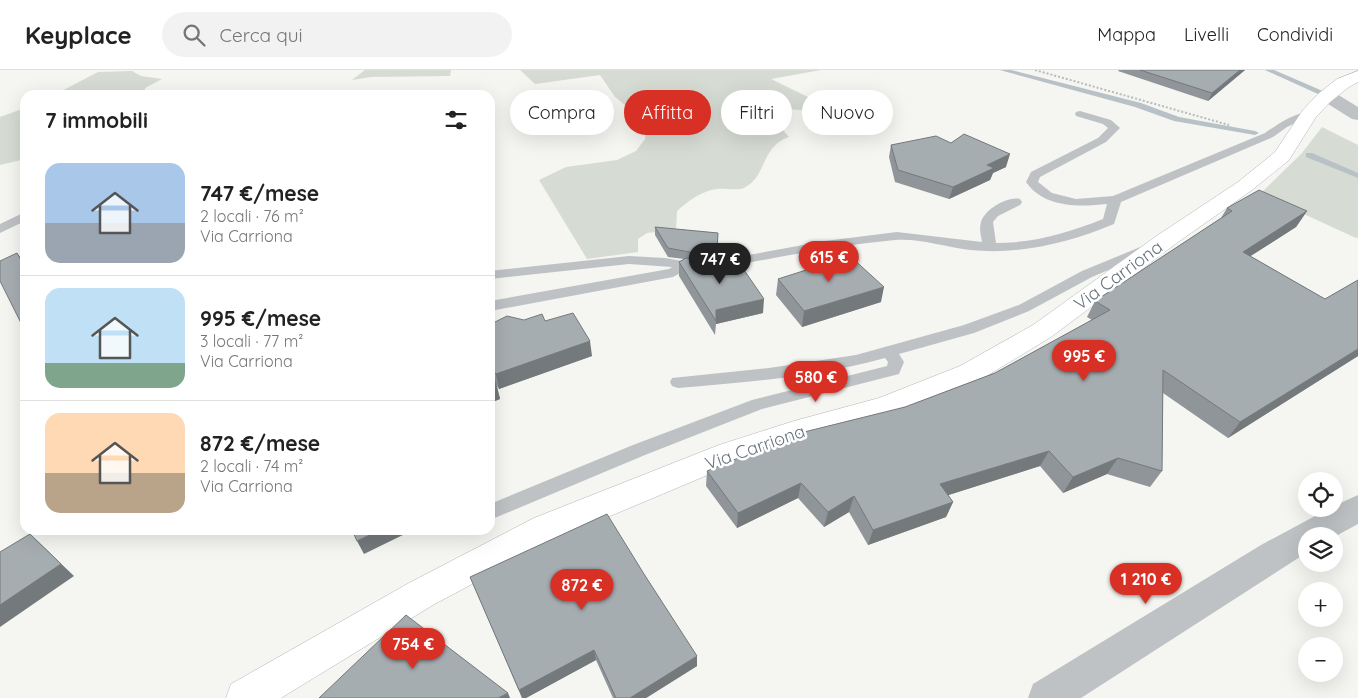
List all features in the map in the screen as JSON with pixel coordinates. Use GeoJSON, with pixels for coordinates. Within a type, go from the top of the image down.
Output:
{"type":"FeatureCollection","features":[{"type":"Feature","properties":{"kind":"main road","name":"Via Carriona"},"geometry":{"type":"LineString","coordinates":[[245,698],[421,594],[546,528],[730,453],[794,432],[886,407],[970,373],[1042,331],[1166,240],[1245,186],[1282,156],[1318,105],[1343,83],[1358,76]]}},
{"type":"Feature","properties":{"kind":"street"},"geometry":{"type":"LineString","coordinates":[[1318,105],[1358,114]]}},
{"type":"Feature","properties":{"kind":"street"},"geometry":{"type":"LineString","coordinates":[[1323,527],[1358,508]]}},
{"type":"Feature","properties":{"kind":"street"},"geometry":{"type":"LineString","coordinates":[[1047,698],[1298,541]]}},
{"type":"Feature","properties":{"kind":"lane"},"geometry":{"type":"LineString","coordinates":[[1080,114],[1106,122],[1115,128],[1102,140],[1035,176],[1032,182],[1048,196],[1076,203],[1115,200],[1269,135],[1282,125],[1318,105]]}},
{"type":"Feature","properties":{"kind":"lane"},"geometry":{"type":"LineString","coordinates":[[495,274],[629,260],[700,268],[825,245],[897,236],[931,239],[970,246],[1017,247],[1072,236],[1109,221],[1115,200]]}},
{"type":"Feature","properties":{"kind":"lane"},"geometry":{"type":"LineString","coordinates":[[990,246],[985,232],[988,220],[997,210],[1016,202]]}},
{"type":"Feature","properties":{"kind":"lane"},"geometry":{"type":"LineString","coordinates":[[0,229],[20,219]]}},
{"type":"Feature","properties":{"kind":"lane"},"geometry":{"type":"LineString","coordinates":[[678,382],[769,374],[856,361],[969,329],[1024,308],[1087,274],[1166,240]]}},
{"type":"Feature","properties":{"kind":"lane"},"geometry":{"type":"LineString","coordinates":[[495,305],[673,273],[684,265]]}},
{"type":"Feature","properties":{"kind":"lane"},"geometry":{"type":"LineString","coordinates":[[495,510],[621,457],[758,404],[893,370],[896,362],[889,352]]}},
{"type":"Feature","properties":{"kind":"path"},"geometry":{"type":"LineString","coordinates":[[1035,70],[1269,135]]}},
{"type":"Feature","properties":{"kind":"shaded area"},"geometry":{"type":"Polygon","coordinates":[[[365,70],[451,70],[450,76],[371,77],[352,80],[365,70]]]}},
{"type":"Feature","properties":{"kind":"shaded area"},"geometry":{"type":"Polygon","coordinates":[[[520,70],[821,70],[771,79],[802,94],[802,110],[792,109],[792,90],[721,90],[721,135],[787,135],[789,137],[780,142],[768,154],[752,183],[741,189],[717,189],[706,192],[695,197],[677,211],[676,230],[647,233],[638,239],[638,252],[587,259],[539,180],[566,167],[617,160],[636,151],[645,139],[645,135],[711,135],[711,90],[624,90],[624,104],[615,97],[614,90],[610,90],[600,75],[535,84],[520,70]]]}},
{"type":"Feature","properties":{"kind":"shaded area"},"geometry":{"type":"Polygon","coordinates":[[[132,71],[141,76],[162,79],[145,88],[145,90],[64,90],[98,72],[132,71]]]}},
{"type":"Feature","properties":{"kind":"shaded area"},"geometry":{"type":"Polygon","coordinates":[[[20,110],[20,160],[0,165],[0,117],[20,110]]]}},
{"type":"Feature","properties":{"kind":"shaded area"},"geometry":{"type":"Polygon","coordinates":[[[1322,127],[1358,145],[1358,237],[1356,238],[1260,194],[1302,153],[1322,127]]]}},
{"type":"Feature","properties":{"kind":"building"},"geometry":{"type":"Polygon","coordinates":[[[1140,70],[1240,70],[1212,93],[1140,70]]]}},
{"type":"Feature","properties":{"kind":"building"},"geometry":{"type":"Polygon","coordinates":[[[964,134],[1010,154],[987,165],[994,168],[953,187],[898,170],[891,145],[936,136],[951,143],[964,134]]]}},
{"type":"Feature","properties":{"kind":"building"},"geometry":{"type":"Polygon","coordinates":[[[1259,190],[1307,211],[1243,252],[1325,299],[1358,280],[1358,349],[1240,422],[1163,370],[1162,471],[1118,458],[1073,477],[1049,451],[940,484],[953,502],[873,530],[854,496],[828,512],[801,483],[738,513],[707,471],[796,434],[905,407],[995,373],[1110,310],[1095,301],[1232,211],[1227,208],[1259,190]]]}},
{"type":"Feature","properties":{"kind":"building"},"geometry":{"type":"Polygon","coordinates":[[[655,227],[718,233],[717,251],[700,254],[668,248],[655,227]]]}},
{"type":"Feature","properties":{"kind":"building"},"geometry":{"type":"Polygon","coordinates":[[[17,253],[20,258],[20,321],[0,281],[0,261],[17,253]]]}},
{"type":"Feature","properties":{"kind":"building"},"geometry":{"type":"Polygon","coordinates":[[[850,256],[884,287],[804,311],[778,279],[850,256]]]}},
{"type":"Feature","properties":{"kind":"building"},"geometry":{"type":"Polygon","coordinates":[[[717,257],[717,273],[742,267],[764,299],[716,310],[716,321],[679,262],[686,258],[701,260],[717,257]]]}},
{"type":"Feature","properties":{"kind":"building"},"geometry":{"type":"Polygon","coordinates":[[[573,313],[590,341],[496,374],[495,322],[507,316],[524,320],[542,314],[545,321],[573,313]]]}},
{"type":"Feature","properties":{"kind":"building"},"geometry":{"type":"Polygon","coordinates":[[[607,514],[697,656],[630,698],[616,698],[594,650],[519,690],[470,577],[607,514]]]}},
{"type":"Feature","properties":{"kind":"building"},"geometry":{"type":"Polygon","coordinates":[[[31,535],[61,564],[0,605],[0,552],[31,535]]]}},
{"type":"Feature","properties":{"kind":"building"},"geometry":{"type":"Polygon","coordinates":[[[354,535],[370,535],[357,541],[354,535]]]}},
{"type":"Feature","properties":{"kind":"building"},"geometry":{"type":"Polygon","coordinates":[[[406,615],[508,693],[498,698],[319,698],[406,615]]]}},
{"type":"Feature","properties":{"kind":"waterway"},"geometry":{"type":"LineString","coordinates":[[1003,70],[1138,105],[1177,119],[1255,133]]}},
{"type":"Feature","properties":{"kind":"waterway"},"geometry":{"type":"LineString","coordinates":[[1268,70],[1321,92]]}},
{"type":"Feature","properties":{"kind":"waterway"},"geometry":{"type":"LineString","coordinates":[[1309,155],[1358,176]]}}]}
